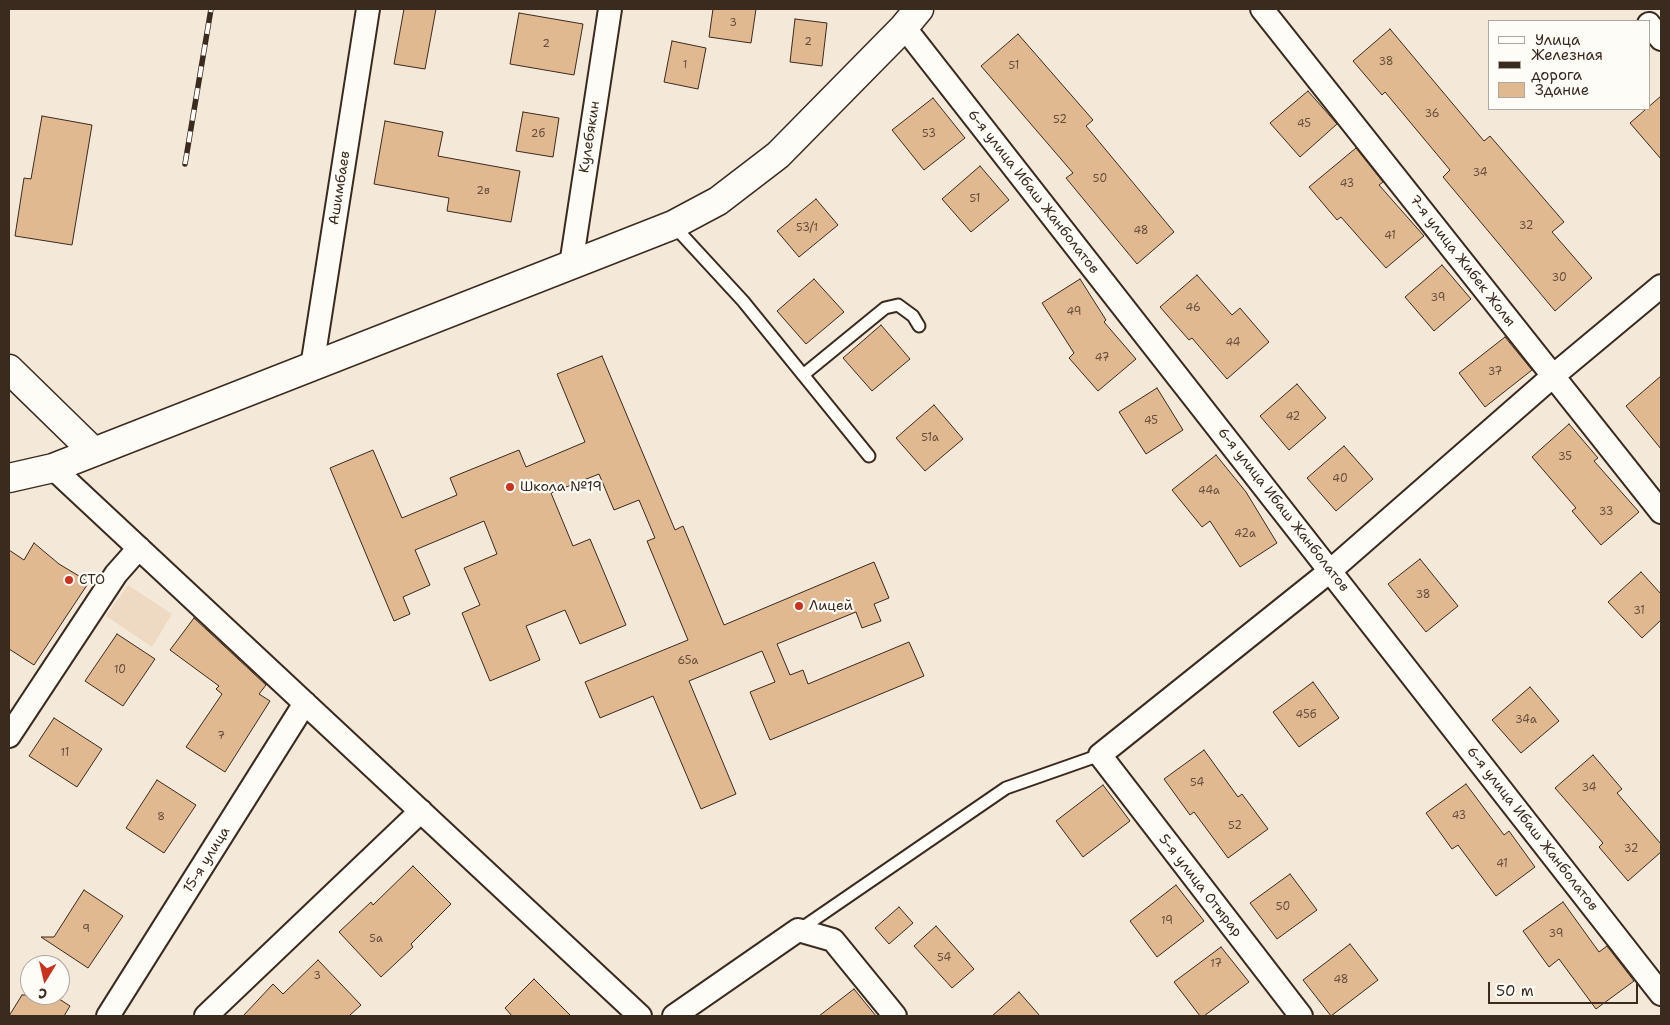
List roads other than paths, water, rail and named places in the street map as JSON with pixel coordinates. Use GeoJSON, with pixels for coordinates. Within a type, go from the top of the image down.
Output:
{"type":"FeatureCollection","features":[{"type":"Feature","properties":{"kind":"street","name":"Ашимбаев"},"geometry":{"type":"LineString","coordinates":[[312,366],[368,9]]}},
{"type":"Feature","properties":{"kind":"street","name":"Кулебякин"},"geometry":{"type":"LineString","coordinates":[[571,265],[610,9]]}},
{"type":"Feature","properties":{"kind":"street","name":"7-я улица Жибек Жолы"},"geometry":{"type":"LineString","coordinates":[[1262,9],[1661,512]]}},
{"type":"Feature","properties":{"kind":"street"},"geometry":{"type":"LineString","coordinates":[[1637,9],[1646,20]]}},
{"type":"Feature","properties":{"kind":"street"},"geometry":{"type":"LineString","coordinates":[[9,478],[53,468],[673,225],[718,201],[778,155],[912,18]]}},
{"type":"Feature","properties":{"kind":"street","name":"6-я улица Ибаш Жанболатов"},"geometry":{"type":"LineString","coordinates":[[912,18],[1330,571],[1661,994]]}},
{"type":"Feature","properties":{"kind":"street"},"geometry":{"type":"LineString","coordinates":[[1650,25],[1661,39]]}},
{"type":"Feature","properties":{"kind":"street"},"geometry":{"type":"LineString","coordinates":[[1100,755],[1330,571],[1553,376],[1661,286]]}},
{"type":"Feature","properties":{"kind":"street"},"geometry":{"type":"LineString","coordinates":[[9,369],[94,452]]}},
{"type":"Feature","properties":{"kind":"street"},"geometry":{"type":"LineString","coordinates":[[53,468],[640,1016]]}},
{"type":"Feature","properties":{"kind":"street"},"geometry":{"type":"LineString","coordinates":[[9,736],[116,574],[139,548]]}},
{"type":"Feature","properties":{"kind":"street","name":"15-я улица"},"geometry":{"type":"LineString","coordinates":[[108,1016],[305,703]]}},
{"type":"Feature","properties":{"kind":"street","name":"5-я улица Отырар"},"geometry":{"type":"LineString","coordinates":[[1100,755],[1301,1016]]}},
{"type":"Feature","properties":{"kind":"street"},"geometry":{"type":"LineString","coordinates":[[206,1016],[421,811]]}},
{"type":"Feature","properties":{"kind":"street"},"geometry":{"type":"LineString","coordinates":[[674,1016],[798,930],[833,940],[895,1016]]}},
{"type":"Feature","properties":{"kind":"lane"},"geometry":{"type":"LineString","coordinates":[[673,225],[743,301],[868,456]]}},
{"type":"Feature","properties":{"kind":"lane"},"geometry":{"type":"LineString","coordinates":[[803,375],[885,308],[898,305],[913,316],[919,326]]}},
{"type":"Feature","properties":{"kind":"lane"},"geometry":{"type":"LineString","coordinates":[[798,930],[1006,788],[1100,755]]}},
{"type":"Feature","properties":{"kind":"railway"},"geometry":{"type":"LineString","coordinates":[[185,164],[211,9]]}},
{"type":"Feature","properties":{"kind":"place","name":"Школа №19"},"geometry":{"type":"Point","coordinates":[510,487]}},
{"type":"Feature","properties":{"kind":"place","name":"СТО"},"geometry":{"type":"Point","coordinates":[69,580]}},
{"type":"Feature","properties":{"kind":"place","name":"Лицей"},"geometry":{"type":"Point","coordinates":[799,606]}}]}
